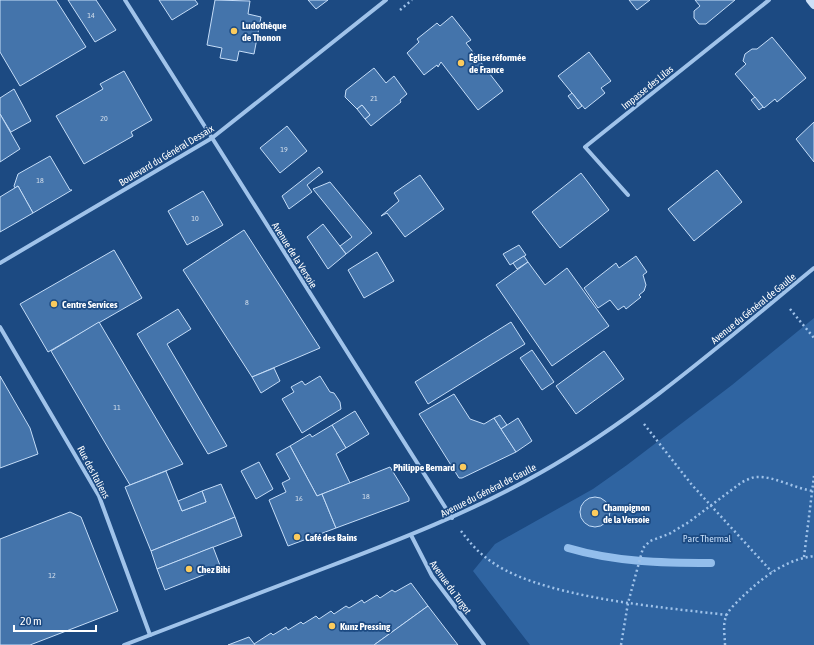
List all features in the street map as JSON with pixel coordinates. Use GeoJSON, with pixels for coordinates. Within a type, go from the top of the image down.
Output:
{"type":"FeatureCollection","features":[{"type":"Feature","properties":{"kind":"main road"},"geometry":{"type":"LineString","coordinates":[[810,0],[814,5]]}},
{"type":"Feature","properties":{"kind":"street","name":"Avenue de la Versoie"},"geometry":{"type":"LineString","coordinates":[[125,0],[452,518]]}},
{"type":"Feature","properties":{"kind":"street","name":"Boulevard du Général Dessaix"},"geometry":{"type":"LineString","coordinates":[[0,262],[212,138],[386,0]]}},
{"type":"Feature","properties":{"kind":"street","name":"Impasse des Lilas"},"geometry":{"type":"LineString","coordinates":[[628,195],[585,147],[769,0]]}},
{"type":"Feature","properties":{"kind":"street","name":"Avenue du Général de Gaulle"},"geometry":{"type":"LineString","coordinates":[[124,645],[412,535],[492,499],[579,449],[635,412],[814,268]]}},
{"type":"Feature","properties":{"kind":"street","name":"Rue des Italiens"},"geometry":{"type":"LineString","coordinates":[[0,327],[97,491],[150,635]]}},
{"type":"Feature","properties":{"kind":"street","name":"Avenue du Turgot"},"geometry":{"type":"LineString","coordinates":[[412,535],[432,576],[484,645]]}},
{"type":"Feature","properties":{"kind":"path"},"geometry":{"type":"LineString","coordinates":[[780,296],[814,338]]}},
{"type":"Feature","properties":{"kind":"path"},"geometry":{"type":"LineString","coordinates":[[635,412],[692,485],[772,572]]}},
{"type":"Feature","properties":{"kind":"path"},"geometry":{"type":"LineString","coordinates":[[804,557],[814,476]]}},
{"type":"Feature","properties":{"kind":"path"},"geometry":{"type":"LineString","coordinates":[[621,645],[628,603],[639,558],[643,548],[650,541],[675,530],[742,482],[756,477],[813,490]]}},
{"type":"Feature","properties":{"kind":"path"},"geometry":{"type":"LineString","coordinates":[[452,518],[468,541],[484,557],[523,578],[556,588],[628,603],[727,615]]}},
{"type":"Feature","properties":{"kind":"path"},"geometry":{"type":"LineString","coordinates":[[725,645],[724,627],[727,615],[756,583],[772,572],[804,557],[814,556]]}},
{"type":"Feature","properties":{"kind":"green space","name":"Parc Thermal"},"geometry":{"type":"Polygon","coordinates":[[[814,318],[814,645],[530,645],[473,571],[495,544],[593,489],[627,465],[732,385],[814,318]]]}},
{"type":"Feature","properties":{"kind":"building"},"geometry":{"type":"Polygon","coordinates":[[[0,0],[56,0],[86,47],[20,86],[0,52],[0,0]]]}},
{"type":"Feature","properties":{"kind":"building"},"geometry":{"type":"Polygon","coordinates":[[[68,0],[96,0],[116,30],[95,42],[68,0]]]}},
{"type":"Feature","properties":{"kind":"building"},"geometry":{"type":"Polygon","coordinates":[[[159,0],[195,0],[198,4],[172,20],[159,0]]]}},
{"type":"Feature","properties":{"kind":"building","name":"Ludothèque de Thonon"},"geometry":{"type":"Polygon","coordinates":[[[215,0],[250,1],[248,14],[261,17],[254,54],[239,51],[237,61],[220,58],[222,48],[207,45],[215,0]]]}},
{"type":"Feature","properties":{"kind":"building"},"geometry":{"type":"Polygon","coordinates":[[[308,0],[328,0],[316,9],[308,0]]]}},
{"type":"Feature","properties":{"kind":"building"},"geometry":{"type":"Polygon","coordinates":[[[629,0],[650,0],[637,10],[629,0]]]}},
{"type":"Feature","properties":{"kind":"building"},"geometry":{"type":"Polygon","coordinates":[[[695,0],[735,0],[706,24],[699,24],[694,18],[694,11],[700,6],[695,0]]]}},
{"type":"Feature","properties":{"kind":"building","name":"Église réformée de France"},"geometry":{"type":"Polygon","coordinates":[[[452,16],[471,40],[466,43],[503,91],[478,110],[441,62],[438,67],[437,65],[424,75],[407,53],[419,42],[417,39],[437,23],[440,26],[452,16]]]}},
{"type":"Feature","properties":{"kind":"building"},"geometry":{"type":"Polygon","coordinates":[[[772,37],[806,78],[777,102],[775,99],[764,108],[735,74],[746,64],[743,61],[745,54],[752,49],[757,49],[772,37]]]}},
{"type":"Feature","properties":{"kind":"building"},"geometry":{"type":"Polygon","coordinates":[[[589,52],[611,81],[601,88],[605,93],[585,109],[558,76],[589,52]]]}},
{"type":"Feature","properties":{"kind":"building"},"geometry":{"type":"Polygon","coordinates":[[[374,68],[386,83],[394,76],[407,94],[400,100],[401,102],[371,126],[365,119],[370,115],[362,105],[357,109],[345,97],[346,90],[374,68]]]}},
{"type":"Feature","properties":{"kind":"building"},"geometry":{"type":"Polygon","coordinates":[[[124,71],[152,120],[131,132],[133,136],[84,164],[56,116],[103,89],[100,84],[124,71]]]}},
{"type":"Feature","properties":{"kind":"building"},"geometry":{"type":"Polygon","coordinates":[[[14,89],[31,121],[11,132],[0,114],[0,98],[14,89]]]}},
{"type":"Feature","properties":{"kind":"building"},"geometry":{"type":"Polygon","coordinates":[[[572,93],[582,106],[578,109],[568,96],[572,93]]]}},
{"type":"Feature","properties":{"kind":"building"},"geometry":{"type":"Polygon","coordinates":[[[755,97],[763,107],[759,110],[751,100],[755,97]]]}},
{"type":"Feature","properties":{"kind":"building"},"geometry":{"type":"Polygon","coordinates":[[[362,105],[370,115],[365,119],[357,109],[362,105]]]}},
{"type":"Feature","properties":{"kind":"building"},"geometry":{"type":"Polygon","coordinates":[[[0,114],[20,149],[0,162],[0,114]]]}},
{"type":"Feature","properties":{"kind":"building"},"geometry":{"type":"Polygon","coordinates":[[[814,122],[814,162],[796,139],[814,122]]]}},
{"type":"Feature","properties":{"kind":"building"},"geometry":{"type":"Polygon","coordinates":[[[287,126],[307,151],[280,173],[260,148],[287,126]]]}},
{"type":"Feature","properties":{"kind":"building"},"geometry":{"type":"Polygon","coordinates":[[[50,156],[70,190],[72,190],[33,213],[18,186],[15,188],[14,186],[18,174],[50,156]]]}},
{"type":"Feature","properties":{"kind":"building"},"geometry":{"type":"Polygon","coordinates":[[[319,167],[323,172],[307,185],[312,192],[289,209],[282,196],[319,167]]]}},
{"type":"Feature","properties":{"kind":"building"},"geometry":{"type":"Polygon","coordinates":[[[717,170],[742,202],[694,241],[668,209],[717,170]]]}},
{"type":"Feature","properties":{"kind":"building"},"geometry":{"type":"Polygon","coordinates":[[[581,173],[609,210],[560,248],[532,212],[581,173]]]}},
{"type":"Feature","properties":{"kind":"building"},"geometry":{"type":"Polygon","coordinates":[[[420,175],[444,209],[405,237],[387,213],[381,216],[399,201],[394,193],[420,175]]]}},
{"type":"Feature","properties":{"kind":"building"},"geometry":{"type":"Polygon","coordinates":[[[330,182],[372,233],[346,254],[340,246],[352,237],[313,189],[330,182]]]}},
{"type":"Feature","properties":{"kind":"building"},"geometry":{"type":"Polygon","coordinates":[[[18,186],[33,213],[0,232],[0,197],[18,186]]]}},
{"type":"Feature","properties":{"kind":"building"},"geometry":{"type":"Polygon","coordinates":[[[203,191],[223,225],[187,245],[168,211],[203,191]]]}},
{"type":"Feature","properties":{"kind":"building"},"geometry":{"type":"Polygon","coordinates":[[[323,224],[346,254],[328,269],[307,237],[323,224]]]}},
{"type":"Feature","properties":{"kind":"building"},"geometry":{"type":"Polygon","coordinates":[[[244,230],[320,348],[252,377],[183,270],[244,230]]]}},
{"type":"Feature","properties":{"kind":"building"},"geometry":{"type":"Polygon","coordinates":[[[519,245],[526,255],[510,265],[503,254],[519,245]]]}},
{"type":"Feature","properties":{"kind":"building"},"geometry":{"type":"Polygon","coordinates":[[[114,250],[142,298],[48,352],[20,304],[114,250]]]}},
{"type":"Feature","properties":{"kind":"building"},"geometry":{"type":"Polygon","coordinates":[[[377,252],[394,281],[364,298],[348,270],[377,252]]]}},
{"type":"Feature","properties":{"kind":"building"},"geometry":{"type":"Polygon","coordinates":[[[524,256],[528,262],[517,269],[513,263],[524,256]]]}},
{"type":"Feature","properties":{"kind":"building"},"geometry":{"type":"Polygon","coordinates":[[[636,256],[647,272],[643,275],[646,285],[644,291],[639,295],[641,297],[626,309],[624,306],[618,310],[610,300],[598,308],[584,288],[616,263],[619,268],[636,256]]]}},
{"type":"Feature","properties":{"kind":"building"},"geometry":{"type":"Polygon","coordinates":[[[528,262],[545,285],[567,268],[609,326],[552,366],[496,285],[528,262]]]}},
{"type":"Feature","properties":{"kind":"building"},"geometry":{"type":"Polygon","coordinates":[[[178,309],[191,329],[167,344],[227,446],[208,454],[137,334],[178,309]]]}},
{"type":"Feature","properties":{"kind":"building"},"geometry":{"type":"Polygon","coordinates":[[[99,322],[183,464],[130,485],[51,351],[99,322]]]}},
{"type":"Feature","properties":{"kind":"building"},"geometry":{"type":"Polygon","coordinates":[[[511,322],[525,344],[428,404],[415,382],[511,322]]]}},
{"type":"Feature","properties":{"kind":"building"},"geometry":{"type":"Polygon","coordinates":[[[532,350],[554,382],[542,390],[520,358],[532,350]]]}},
{"type":"Feature","properties":{"kind":"building"},"geometry":{"type":"Polygon","coordinates":[[[604,351],[624,379],[576,414],[556,386],[604,351]]]}},
{"type":"Feature","properties":{"kind":"building"},"geometry":{"type":"Polygon","coordinates":[[[274,368],[280,381],[261,393],[252,377],[274,368]]]}},
{"type":"Feature","properties":{"kind":"building"},"geometry":{"type":"Polygon","coordinates":[[[0,376],[30,428],[38,454],[0,468],[0,376]]]}},
{"type":"Feature","properties":{"kind":"building"},"geometry":{"type":"Polygon","coordinates":[[[320,376],[330,392],[334,393],[340,402],[341,409],[302,433],[282,399],[294,392],[291,387],[302,381],[305,385],[320,376]]]}},
{"type":"Feature","properties":{"kind":"building"},"geometry":{"type":"Polygon","coordinates":[[[454,394],[470,419],[484,424],[494,418],[516,452],[462,478],[459,478],[419,414],[454,394]]]}},
{"type":"Feature","properties":{"kind":"building"},"geometry":{"type":"Polygon","coordinates":[[[355,411],[369,434],[346,448],[332,425],[355,411]]]}},
{"type":"Feature","properties":{"kind":"building"},"geometry":{"type":"Polygon","coordinates":[[[500,415],[507,425],[501,429],[494,418],[500,415]]]}},
{"type":"Feature","properties":{"kind":"building"},"geometry":{"type":"Polygon","coordinates":[[[518,418],[532,441],[516,452],[501,429],[518,418]]]}},
{"type":"Feature","properties":{"kind":"building"},"geometry":{"type":"Polygon","coordinates":[[[332,425],[346,448],[336,454],[350,483],[317,496],[290,446],[310,434],[312,437],[332,425]]]}},
{"type":"Feature","properties":{"kind":"building"},"geometry":{"type":"Polygon","coordinates":[[[290,446],[317,496],[322,494],[336,528],[288,546],[269,500],[286,492],[282,483],[290,479],[276,454],[290,446]]]}},
{"type":"Feature","properties":{"kind":"building"},"geometry":{"type":"Polygon","coordinates":[[[259,462],[273,489],[256,499],[241,471],[259,462]]]}},
{"type":"Feature","properties":{"kind":"building"},"geometry":{"type":"Polygon","coordinates":[[[390,467],[409,498],[409,501],[336,528],[322,494],[390,467]]]}},
{"type":"Feature","properties":{"kind":"building"},"geometry":{"type":"Polygon","coordinates":[[[166,471],[182,511],[206,502],[202,491],[221,484],[235,517],[151,551],[125,487],[166,471]]]}},
{"type":"Feature","properties":{"kind":"building"},"geometry":{"type":"Polygon","coordinates":[[[202,491],[206,502],[182,511],[178,501],[202,491]]]}},
{"type":"Feature","properties":{"kind":"building","name":"Champignon de la Versoie"},"geometry":{"type":"Polygon","coordinates":[[[595,497],[606,501],[610,512],[606,523],[595,527],[584,523],[580,512],[584,501],[595,497]]]}},
{"type":"Feature","properties":{"kind":"building"},"geometry":{"type":"Polygon","coordinates":[[[70,512],[81,517],[118,611],[30,645],[0,645],[0,539],[70,512]]]}},
{"type":"Feature","properties":{"kind":"building"},"geometry":{"type":"Polygon","coordinates":[[[235,517],[242,536],[157,569],[151,551],[235,517]]]}},
{"type":"Feature","properties":{"kind":"building"},"geometry":{"type":"Polygon","coordinates":[[[213,547],[221,568],[165,590],[157,569],[213,547]]]}},
{"type":"Feature","properties":{"kind":"building"},"geometry":{"type":"Polygon","coordinates":[[[411,583],[428,606],[374,645],[254,644],[271,633],[273,635],[286,627],[288,630],[301,622],[303,624],[316,616],[319,619],[331,611],[334,614],[346,606],[349,608],[362,600],[364,603],[377,595],[380,598],[392,590],[395,592],[411,583]]]}},
{"type":"Feature","properties":{"kind":"building"},"geometry":{"type":"Polygon","coordinates":[[[428,606],[458,645],[374,645],[428,606]]]}},
{"type":"Feature","properties":{"kind":"building"},"geometry":{"type":"Polygon","coordinates":[[[249,637],[255,645],[228,645],[249,637]]]}},
{"type":"Feature","properties":{"kind":"waterway"},"geometry":{"type":"LineString","coordinates":[[568,548],[586,553],[639,561],[711,563]]}},
{"type":"Feature","properties":{"kind":"place","name":"Ludothèque de Thonon"},"geometry":{"type":"Point","coordinates":[234,31]}},
{"type":"Feature","properties":{"kind":"place","name":"Église réformée de France"},"geometry":{"type":"Point","coordinates":[461,63]}},
{"type":"Feature","properties":{"kind":"place","name":"Centre Services"},"geometry":{"type":"Point","coordinates":[54,304]}},
{"type":"Feature","properties":{"kind":"place","name":"Philippe Bernard"},"geometry":{"type":"Point","coordinates":[463,467]}},
{"type":"Feature","properties":{"kind":"place","name":"Champignon de la Versoie"},"geometry":{"type":"Point","coordinates":[595,513]}},
{"type":"Feature","properties":{"kind":"place","name":"Café des Bains"},"geometry":{"type":"Point","coordinates":[297,537]}},
{"type":"Feature","properties":{"kind":"place","name":"Chez Bibi"},"geometry":{"type":"Point","coordinates":[189,569]}},
{"type":"Feature","properties":{"kind":"place","name":"Kunz Pressing"},"geometry":{"type":"Point","coordinates":[332,626]}}]}
